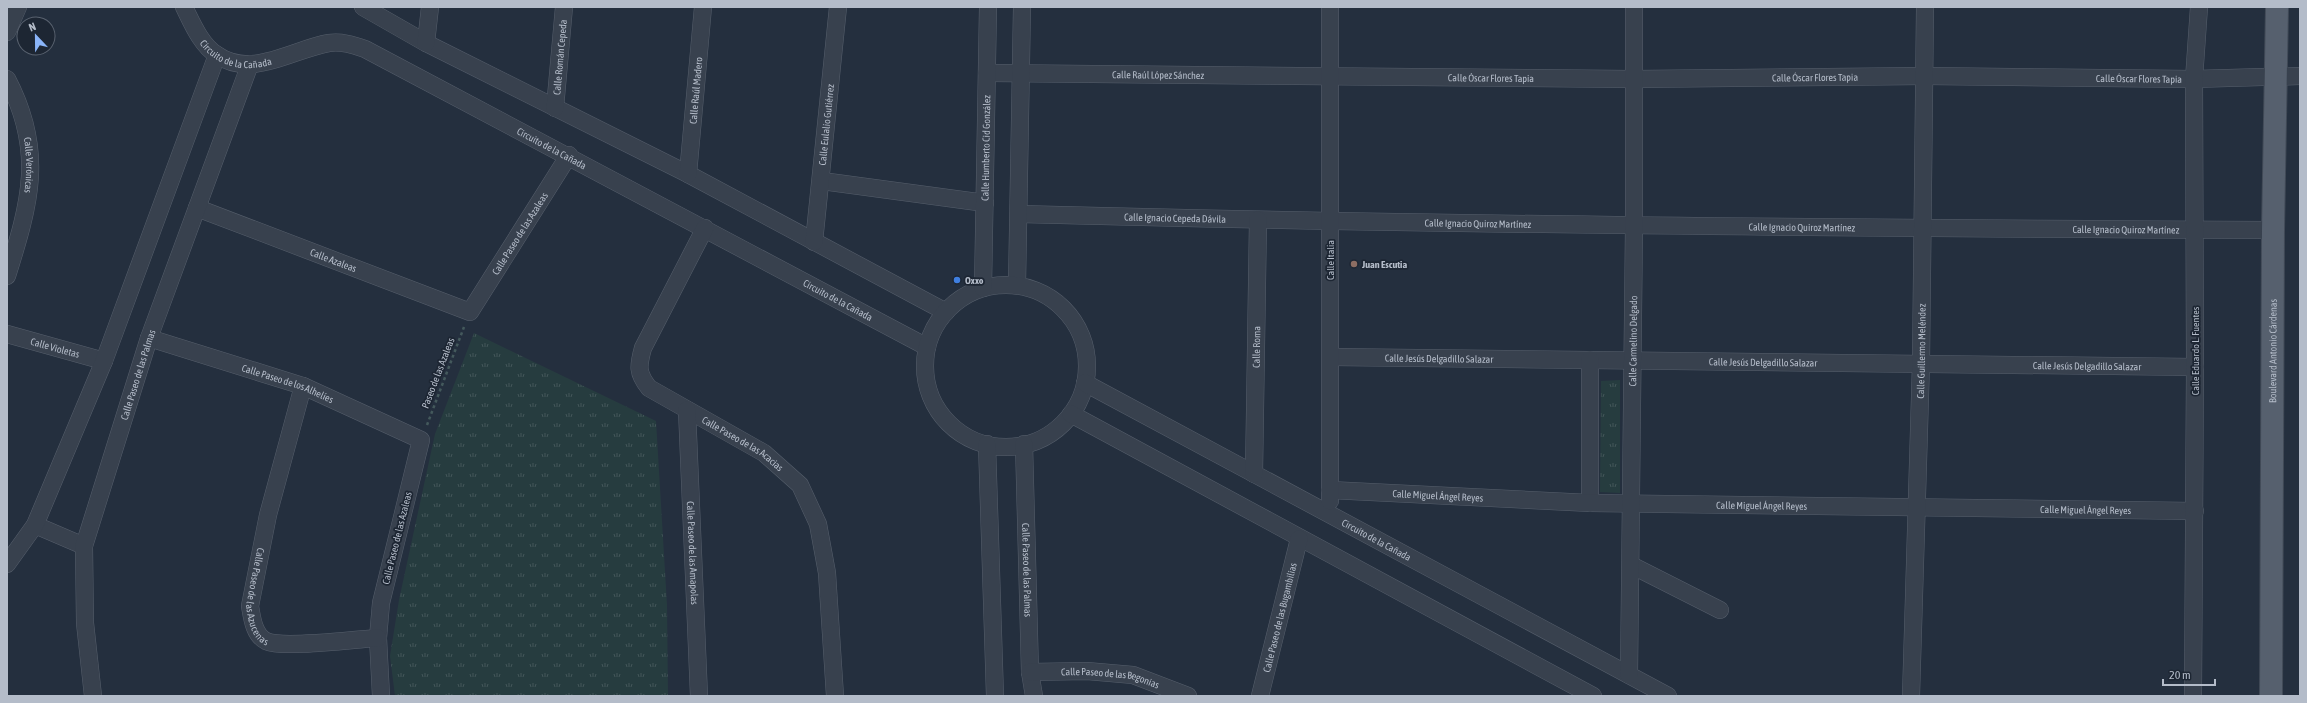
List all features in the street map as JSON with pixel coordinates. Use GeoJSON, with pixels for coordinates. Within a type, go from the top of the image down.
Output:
{"type":"FeatureCollection","features":[{"type":"Feature","properties":{"kind":"main road","name":"Boulevard Antonio Cárdenas"},"geometry":{"type":"LineString","coordinates":[[2271,696],[2273,230],[2277,76],[2277,7]]}},
{"type":"Feature","properties":{"kind":"street"},"geometry":{"type":"LineString","coordinates":[[7,32],[18,7]]}},
{"type":"Feature","properties":{"kind":"street","name":"Circuito de la Cañada"},"geometry":{"type":"LineString","coordinates":[[184,7],[204,43],[217,55],[231,61],[250,64],[268,63],[308,48],[330,43],[347,43],[365,49],[569,155],[927,347]]}},
{"type":"Feature","properties":{"kind":"street"},"geometry":{"type":"LineString","coordinates":[[363,7],[426,43],[688,174],[946,312]]}},
{"type":"Feature","properties":{"kind":"street"},"geometry":{"type":"LineString","coordinates":[[426,43],[430,7]]}},
{"type":"Feature","properties":{"kind":"street","name":"Calle Román Cepeda"},"geometry":{"type":"LineString","coordinates":[[555,108],[564,7]]}},
{"type":"Feature","properties":{"kind":"street","name":"Calle Raúl Madero"},"geometry":{"type":"LineString","coordinates":[[688,174],[703,7]]}},
{"type":"Feature","properties":{"kind":"street","name":"Calle Eulalio Gutiérrez"},"geometry":{"type":"LineString","coordinates":[[814,242],[822,181],[838,7]]}},
{"type":"Feature","properties":{"kind":"street","name":"Calle Humberto Cid González"},"geometry":{"type":"LineString","coordinates":[[983,288],[988,7]]}},
{"type":"Feature","properties":{"kind":"street"},"geometry":{"type":"LineString","coordinates":[[1017,286],[1022,7]]}},
{"type":"Feature","properties":{"kind":"street","name":"Calle Italia"},"geometry":{"type":"LineString","coordinates":[[1330,7],[1330,513]]}},
{"type":"Feature","properties":{"kind":"street","name":"Calle Carmelino Delgado"},"geometry":{"type":"LineString","coordinates":[[1629,675],[1633,360],[1634,7]]}},
{"type":"Feature","properties":{"kind":"street","name":"Calle Guillermo Meléndez"},"geometry":{"type":"LineString","coordinates":[[1911,696],[1918,506],[1921,364],[1925,7]]}},
{"type":"Feature","properties":{"kind":"street","name":"Calle Eduardo L. Fuentes"},"geometry":{"type":"LineString","coordinates":[[2193,696],[2195,511],[2194,79],[2199,7]]}},
{"type":"Feature","properties":{"kind":"street"},"geometry":{"type":"LineString","coordinates":[[7,564],[35,525],[104,361],[217,55]]}},
{"type":"Feature","properties":{"kind":"street","name":"Calle Paseo de las Palmas"},"geometry":{"type":"LineString","coordinates":[[93,696],[85,623],[84,546],[149,338],[250,64]]}},
{"type":"Feature","properties":{"kind":"street","name":"Calle Raúl López Sánchez"},"geometry":{"type":"LineString","coordinates":[[987,73],[1329,76]]}},
{"type":"Feature","properties":{"kind":"street","name":"Calle Óscar Flores Tapia"},"geometry":{"type":"LineString","coordinates":[[1329,76],[1633,79],[1925,76],[2194,79],[2300,76]]}},
{"type":"Feature","properties":{"kind":"street","name":"Calle Verónicas"},"geometry":{"type":"LineString","coordinates":[[7,79],[14,93],[28,133],[31,174],[25,217],[7,276]]}},
{"type":"Feature","properties":{"kind":"street","name":"Calle Paseo de las Azaleas"},"geometry":{"type":"LineString","coordinates":[[470,312],[569,155]]}},
{"type":"Feature","properties":{"kind":"street"},"geometry":{"type":"LineString","coordinates":[[822,181],[985,203]]}},
{"type":"Feature","properties":{"kind":"street","name":"Calle Azaleas"},"geometry":{"type":"LineString","coordinates":[[197,208],[470,312]]}},
{"type":"Feature","properties":{"kind":"street","name":"Calle Ignacio Cepeda Dávila"},"geometry":{"type":"LineString","coordinates":[[1019,214],[1330,221]]}},
{"type":"Feature","properties":{"kind":"street","name":"Calle Roma"},"geometry":{"type":"LineString","coordinates":[[1254,474],[1258,220]]}},
{"type":"Feature","properties":{"kind":"street","name":"Calle Ignacio Quiroz Martínez"},"geometry":{"type":"LineString","coordinates":[[1330,221],[1634,226],[1923,226],[2273,230]]}},
{"type":"Feature","properties":{"kind":"street","name":"Calle Paseo de las Acacias"},"geometry":{"type":"LineString","coordinates":[[705,228],[643,348],[639,362],[640,376],[649,388],[764,452],[800,485],[818,524],[827,573],[835,696]]}},
{"type":"Feature","properties":{"kind":"street"},"geometry":{"type":"LineString","coordinates":[[1000,285],[1017,286],[1042,293],[1064,309],[1072,320],[1079,331],[1087,357],[1085,383],[1080,399],[1071,414],[1059,426],[1043,438],[1024,444],[1006,446],[987,444],[963,435],[944,418],[937,408],[931,397],[925,372],[927,347],[934,328],[946,312],[963,297],[983,288],[1000,285]]}},
{"type":"Feature","properties":{"kind":"street","name":"Calle Violetas"},"geometry":{"type":"LineString","coordinates":[[7,334],[104,361]]}},
{"type":"Feature","properties":{"kind":"street","name":"Calle Paseo de los Alhelíes"},"geometry":{"type":"LineString","coordinates":[[149,338],[303,386],[421,440]]}},
{"type":"Feature","properties":{"kind":"street","name":"Calle Jesús Delgadillo Salazar"},"geometry":{"type":"LineString","coordinates":[[1331,357],[2195,367]]}},
{"type":"Feature","properties":{"kind":"street"},"geometry":{"type":"LineString","coordinates":[[1590,360],[1590,503]]}},
{"type":"Feature","properties":{"kind":"street","name":"Circuito de la Cañada"},"geometry":{"type":"LineString","coordinates":[[1085,383],[1330,513],[1668,696]]}},
{"type":"Feature","properties":{"kind":"street","name":"Calle Paseo de las Azucenas"},"geometry":{"type":"LineString","coordinates":[[303,386],[268,515],[250,606],[252,620],[258,633],[267,641],[285,644],[378,638]]}},
{"type":"Feature","properties":{"kind":"street","name":"Calle Paseo de las Amapolas"},"geometry":{"type":"LineString","coordinates":[[687,410],[699,696]]}},
{"type":"Feature","properties":{"kind":"street"},"geometry":{"type":"LineString","coordinates":[[1071,414],[1299,539],[1593,696]]}},
{"type":"Feature","properties":{"kind":"street","name":"Calle Paseo de las Azaleas"},"geometry":{"type":"LineString","coordinates":[[378,638],[381,603],[421,440]]}},
{"type":"Feature","properties":{"kind":"street"},"geometry":{"type":"LineString","coordinates":[[987,444],[995,696]]}},
{"type":"Feature","properties":{"kind":"street","name":"Calle Paseo de las Palmas"},"geometry":{"type":"LineString","coordinates":[[1024,444],[1030,672],[1034,696]]}},
{"type":"Feature","properties":{"kind":"street","name":"Calle Miguel Ángel Reyes"},"geometry":{"type":"LineString","coordinates":[[1330,490],[1631,504],[1918,506],[2195,511]]}},
{"type":"Feature","properties":{"kind":"street"},"geometry":{"type":"LineString","coordinates":[[35,525],[84,546]]}},
{"type":"Feature","properties":{"kind":"street","name":"Calle Paseo de las Bugambilias"},"geometry":{"type":"LineString","coordinates":[[1260,696],[1299,539]]}},
{"type":"Feature","properties":{"kind":"street"},"geometry":{"type":"LineString","coordinates":[[1631,565],[1720,610]]}},
{"type":"Feature","properties":{"kind":"street"},"geometry":{"type":"LineString","coordinates":[[378,638],[381,696]]}},
{"type":"Feature","properties":{"kind":"street","name":"Calle Paseo de las Begonias"},"geometry":{"type":"LineString","coordinates":[[1030,672],[1088,671],[1132,675],[1188,696]]}},
{"type":"Feature","properties":{"kind":"path","name":"Paseo de las Azaleas"},"geometry":{"type":"LineString","coordinates":[[421,440],[470,312]]}},
{"type":"Feature","properties":{"kind":"green space"},"geometry":{"type":"Polygon","coordinates":[[[474,333],[656,421],[667,605],[668,696],[395,696],[390,656],[399,600],[435,434],[474,333]]]}},
{"type":"Feature","properties":{"kind":"green space"},"geometry":{"type":"Polygon","coordinates":[[[1620,380],[1620,493],[1600,492],[1601,381],[1620,380]]]}},
{"type":"Feature","properties":{"kind":"place","name":"Juan Escutia"},"geometry":{"type":"Point","coordinates":[1354,264]}},
{"type":"Feature","properties":{"kind":"place","name":"Oxxo"},"geometry":{"type":"Point","coordinates":[957,280]}}]}
